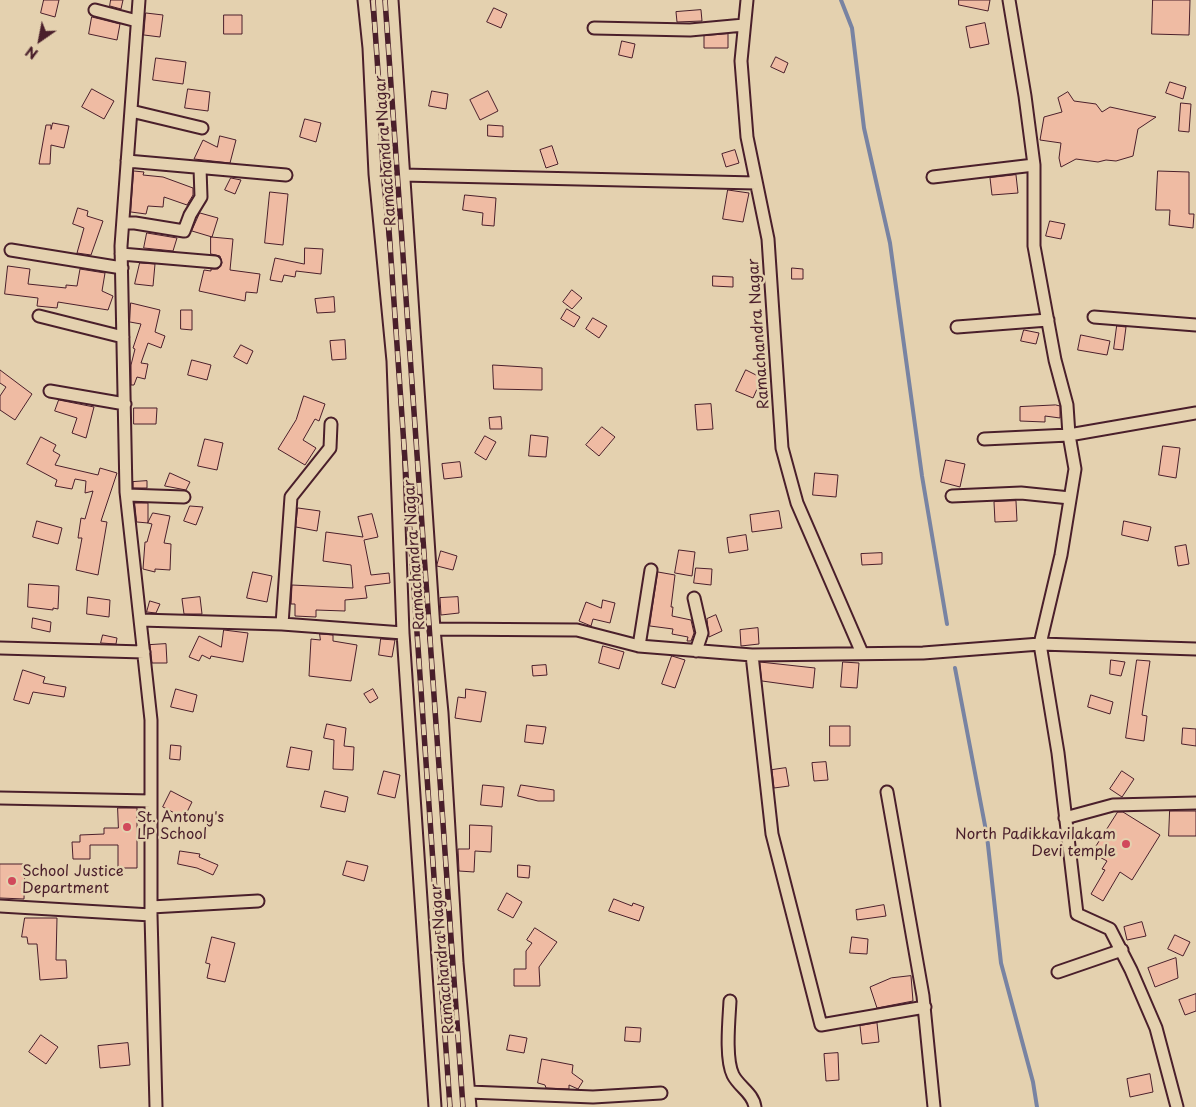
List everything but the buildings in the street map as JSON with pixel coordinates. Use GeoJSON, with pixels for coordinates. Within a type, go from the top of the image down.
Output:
{"type":"FeatureCollection","features":[{"type":"Feature","properties":{"kind":"street"},"geometry":{"type":"LineString","coordinates":[[139,0],[121,254],[127,495],[151,720],[151,911],[156,1107]]}},
{"type":"Feature","properties":{"kind":"street"},"geometry":{"type":"LineString","coordinates":[[364,0],[369,48],[375,174],[392,361],[403,633],[435,1107]]}},
{"type":"Feature","properties":{"kind":"street","name":"Ramachandra Nagar"},"geometry":{"type":"LineString","coordinates":[[392,0],[402,176],[420,408],[434,629],[442,713],[457,953],[470,1107]]}},
{"type":"Feature","properties":{"kind":"street","name":"Ramachandra Nagar"},"geometry":{"type":"LineString","coordinates":[[747,0],[742,61],[748,137],[768,240],[782,448],[797,503],[862,654]]}},
{"type":"Feature","properties":{"kind":"street"},"geometry":{"type":"LineString","coordinates":[[1008,0],[1025,96],[1034,165],[1034,246],[1067,405],[1069,435],[1075,469],[1060,555],[1040,644],[1058,753],[1077,914],[1110,929],[1122,950],[1156,1028],[1177,1107]]}},
{"type":"Feature","properties":{"kind":"street"},"geometry":{"type":"LineString","coordinates":[[95,10],[137,21]]}},
{"type":"Feature","properties":{"kind":"street"},"geometry":{"type":"LineString","coordinates":[[594,28],[681,30],[744,25]]}},
{"type":"Feature","properties":{"kind":"street"},"geometry":{"type":"LineString","coordinates":[[131,111],[202,128]]}},
{"type":"Feature","properties":{"kind":"street"},"geometry":{"type":"LineString","coordinates":[[127,161],[286,175]]}},
{"type":"Feature","properties":{"kind":"street"},"geometry":{"type":"LineString","coordinates":[[933,177],[1034,165]]}},
{"type":"Feature","properties":{"kind":"street"},"geometry":{"type":"LineString","coordinates":[[123,223],[136,223],[184,231],[200,197],[200,168]]}},
{"type":"Feature","properties":{"kind":"street"},"geometry":{"type":"LineString","coordinates":[[402,176],[756,183]]}},
{"type":"Feature","properties":{"kind":"street"},"geometry":{"type":"LineString","coordinates":[[11,250],[122,268]]}},
{"type":"Feature","properties":{"kind":"street"},"geometry":{"type":"LineString","coordinates":[[121,254],[214,262]]}},
{"type":"Feature","properties":{"kind":"street"},"geometry":{"type":"LineString","coordinates":[[39,316],[123,337]]}},
{"type":"Feature","properties":{"kind":"street"},"geometry":{"type":"LineString","coordinates":[[1094,316],[1196,325]]}},
{"type":"Feature","properties":{"kind":"street"},"geometry":{"type":"LineString","coordinates":[[957,327],[1048,320]]}},
{"type":"Feature","properties":{"kind":"street"},"geometry":{"type":"LineString","coordinates":[[50,391],[124,404]]}},
{"type":"Feature","properties":{"kind":"street"},"geometry":{"type":"LineString","coordinates":[[984,439],[1069,435],[1196,413]]}},
{"type":"Feature","properties":{"kind":"street"},"geometry":{"type":"LineString","coordinates":[[282,624],[291,497],[321,462],[330,448],[331,424]]}},
{"type":"Feature","properties":{"kind":"street"},"geometry":{"type":"LineString","coordinates":[[952,496],[1021,493],[1070,498]]}},
{"type":"Feature","properties":{"kind":"street"},"geometry":{"type":"LineString","coordinates":[[127,495],[184,497]]}},
{"type":"Feature","properties":{"kind":"street"},"geometry":{"type":"LineString","coordinates":[[639,646],[651,570]]}},
{"type":"Feature","properties":{"kind":"street"},"geometry":{"type":"LineString","coordinates":[[694,598],[702,633],[696,651]]}},
{"type":"Feature","properties":{"kind":"street"},"geometry":{"type":"LineString","coordinates":[[140,620],[282,624],[403,633]]}},
{"type":"Feature","properties":{"kind":"street"},"geometry":{"type":"LineString","coordinates":[[434,629],[577,630],[639,646],[752,655],[924,653],[1040,644],[1196,649]]}},
{"type":"Feature","properties":{"kind":"street"},"geometry":{"type":"LineString","coordinates":[[0,648],[144,652]]}},
{"type":"Feature","properties":{"kind":"street"},"geometry":{"type":"LineString","coordinates":[[752,655],[772,834],[821,1026],[925,1007]]}},
{"type":"Feature","properties":{"kind":"street"},"geometry":{"type":"LineString","coordinates":[[887,792],[925,1007],[934,1107]]}},
{"type":"Feature","properties":{"kind":"street"},"geometry":{"type":"LineString","coordinates":[[0,798],[151,801]]}},
{"type":"Feature","properties":{"kind":"street"},"geometry":{"type":"LineString","coordinates":[[1065,818],[1113,805],[1196,803]]}},
{"type":"Feature","properties":{"kind":"street"},"geometry":{"type":"LineString","coordinates":[[0,906],[151,911],[258,901]]}},
{"type":"Feature","properties":{"kind":"street"},"geometry":{"type":"LineString","coordinates":[[1058,972],[1122,950]]}},
{"type":"Feature","properties":{"kind":"street"},"geometry":{"type":"LineString","coordinates":[[730,1002],[727,1038],[733,1075],[754,1100],[755,1107]]}},
{"type":"Feature","properties":{"kind":"street"},"geometry":{"type":"LineString","coordinates":[[469,1092],[593,1096],[661,1093]]}},
{"type":"Feature","properties":{"kind":"waterway"},"geometry":{"type":"LineString","coordinates":[[841,0],[852,28],[864,128],[890,243],[922,476],[947,624]]}},
{"type":"Feature","properties":{"kind":"waterway"},"geometry":{"type":"LineString","coordinates":[[955,668],[987,836],[1001,963],[1033,1082],[1037,1107]]}},
{"type":"Feature","properties":{"kind":"railway"},"geometry":{"type":"LineString","coordinates":[[373,0],[450,1107]]}},
{"type":"Feature","properties":{"kind":"railway"},"geometry":{"type":"LineString","coordinates":[[385,0],[463,1107]]}},
{"type":"Feature","properties":{"kind":"place","name":"St. Antony's LP School"},"geometry":{"type":"Point","coordinates":[127,827]}},
{"type":"Feature","properties":{"kind":"place","name":"North Padikkavilakam Devi temple"},"geometry":{"type":"Point","coordinates":[1126,844]}},
{"type":"Feature","properties":{"kind":"place","name":"School Justice Department"},"geometry":{"type":"Point","coordinates":[12,881]}}]}
